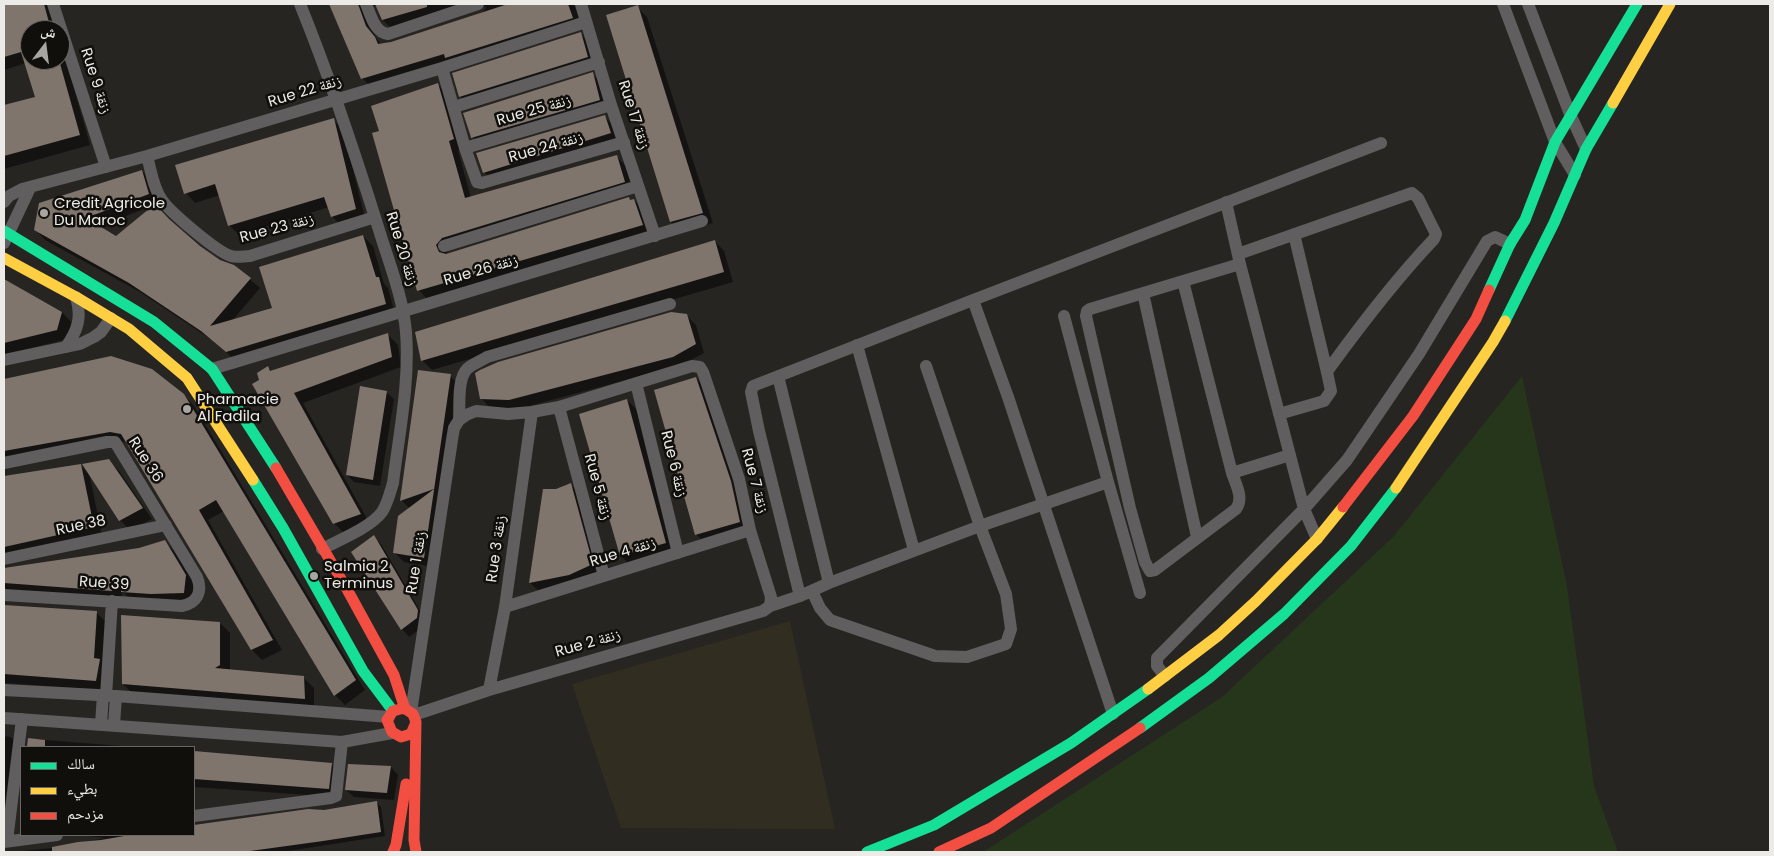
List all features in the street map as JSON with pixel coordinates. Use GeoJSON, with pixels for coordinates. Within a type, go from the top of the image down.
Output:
{"type":"FeatureCollection","features":[{"type":"Feature","properties":{"kind":"street","name":"Rue 9 زنقة"},"geometry":{"type":"LineString","coordinates":[[53,4],[106,167]]}},
{"type":"Feature","properties":{"kind":"street","name":"Rue 20 زنقة"},"geometry":{"type":"LineString","coordinates":[[300,4],[337,100],[375,217],[403,310],[407,356],[393,484],[382,512],[368,524],[322,549]]}},
{"type":"Feature","properties":{"kind":"street"},"geometry":{"type":"LineString","coordinates":[[366,4],[377,28],[381,33],[388,34],[478,4]]}},
{"type":"Feature","properties":{"kind":"street","name":"Rue 17 زنقة"},"geometry":{"type":"LineString","coordinates":[[581,4],[638,186],[656,236]]}},
{"type":"Feature","properties":{"kind":"street"},"geometry":{"type":"LineString","coordinates":[[1503,4],[1555,142],[1575,175]]}},
{"type":"Feature","properties":{"kind":"street"},"geometry":{"type":"LineString","coordinates":[[1528,4],[1570,114],[1586,149]]}},
{"type":"Feature","properties":{"kind":"street"},"geometry":{"type":"LineString","coordinates":[[867,852],[934,825],[1055,753],[1113,714],[1219,635],[1317,539],[1413,416],[1476,319],[1510,244],[1525,220],[1555,142],[1637,4]]}},
{"type":"Feature","properties":{"kind":"street"},"geometry":{"type":"LineString","coordinates":[[939,852],[991,828],[1121,742],[1209,678],[1267,629],[1351,546],[1400,483],[1493,342],[1522,289],[1554,223],[1586,149],[1670,4]]}},
{"type":"Feature","properties":{"kind":"street","name":"Rue 22 زنقة"},"geometry":{"type":"LineString","coordinates":[[4,202],[14,192],[147,156],[337,100],[586,22]]}},
{"type":"Feature","properties":{"kind":"street"},"geometry":{"type":"LineString","coordinates":[[454,107],[599,62]]}},
{"type":"Feature","properties":{"kind":"street"},"geometry":{"type":"LineString","coordinates":[[442,68],[465,148]]}},
{"type":"Feature","properties":{"kind":"street","name":"Rue 25 زنقة"},"geometry":{"type":"LineString","coordinates":[[465,148],[612,105]]}},
{"type":"Feature","properties":{"kind":"street","name":"Rue 24 زنقة"},"geometry":{"type":"LineString","coordinates":[[465,148],[477,182],[482,183],[624,142]]}},
{"type":"Feature","properties":{"kind":"street"},"geometry":{"type":"LineString","coordinates":[[800,596],[759,431],[751,392],[753,386],[1380,143]]}},
{"type":"Feature","properties":{"kind":"street","name":"Rue 23 زنقة"},"geometry":{"type":"LineString","coordinates":[[147,156],[154,182],[162,201],[172,212],[223,253],[232,257],[250,256],[375,217]]}},
{"type":"Feature","properties":{"kind":"street"},"geometry":{"type":"LineString","coordinates":[[444,246],[638,186]]}},
{"type":"Feature","properties":{"kind":"street"},"geometry":{"type":"LineString","coordinates":[[4,718],[342,742],[411,733],[415,728],[412,714],[394,675],[348,591],[275,467],[212,369],[154,322],[5,236],[30,188]]}},
{"type":"Feature","properties":{"kind":"street"},"geometry":{"type":"LineString","coordinates":[[1183,281],[1240,498],[1236,509],[1155,570],[1150,571],[1147,568],[1130,508],[1086,316],[1087,311],[1090,308],[1183,281],[1239,259],[1294,234],[1412,193],[1418,198],[1436,234],[1434,239],[1374,307],[1327,372]]}},
{"type":"Feature","properties":{"kind":"street"},"geometry":{"type":"LineString","coordinates":[[1226,202],[1304,509],[1317,539]]}},
{"type":"Feature","properties":{"kind":"street","name":"Rue 26 زنقة"},"geometry":{"type":"LineString","coordinates":[[212,369],[702,221]]}},
{"type":"Feature","properties":{"kind":"street"},"geometry":{"type":"LineString","coordinates":[[1279,414],[1324,401],[1330,391],[1294,234]]}},
{"type":"Feature","properties":{"kind":"street"},"geometry":{"type":"LineString","coordinates":[[1165,676],[1156,662],[1160,653],[1304,509],[1347,460],[1420,354],[1487,241],[1495,237],[1510,244]]}},
{"type":"Feature","properties":{"kind":"street"},"geometry":{"type":"LineString","coordinates":[[4,258],[76,297],[129,329],[187,378],[283,528],[364,671],[391,714]]}},
{"type":"Feature","properties":{"kind":"street"},"geometry":{"type":"LineString","coordinates":[[1143,293],[1197,537]]}},
{"type":"Feature","properties":{"kind":"street"},"geometry":{"type":"LineString","coordinates":[[66,346],[79,324],[80,315],[76,297]]}},
{"type":"Feature","properties":{"kind":"street"},"geometry":{"type":"LineString","coordinates":[[973,300],[1008,397],[1113,714]]}},
{"type":"Feature","properties":{"kind":"street","name":"Rue 1 زنقة"},"geometry":{"type":"LineString","coordinates":[[412,714],[452,440],[454,428],[459,420],[461,382],[466,370],[487,357],[670,304]]}},
{"type":"Feature","properties":{"kind":"street"},"geometry":{"type":"LineString","coordinates":[[1064,316],[1108,482],[1140,592]]}},
{"type":"Feature","properties":{"kind":"street"},"geometry":{"type":"LineString","coordinates":[[4,360],[80,344],[101,332],[111,318]]}},
{"type":"Feature","properties":{"kind":"street"},"geometry":{"type":"LineString","coordinates":[[857,345],[914,550]]}},
{"type":"Feature","properties":{"kind":"street","name":"Rue 7 زنقة"},"geometry":{"type":"LineString","coordinates":[[636,383],[692,366],[700,366],[739,479],[750,530],[771,597],[770,606]]}},
{"type":"Feature","properties":{"kind":"street"},"geometry":{"type":"LineString","coordinates":[[812,591],[820,608],[830,620],[935,656],[967,657],[1006,644],[1011,629],[1006,594],[980,526],[926,366]]}},
{"type":"Feature","properties":{"kind":"street"},"geometry":{"type":"LineString","coordinates":[[778,376],[829,583]]}},
{"type":"Feature","properties":{"kind":"street"},"geometry":{"type":"LineString","coordinates":[[459,420],[466,415],[476,412],[508,414],[559,407],[636,383]]}},
{"type":"Feature","properties":{"kind":"street","name":"Rue 6 زنقة"},"geometry":{"type":"LineString","coordinates":[[636,383],[678,553]]}},
{"type":"Feature","properties":{"kind":"street","name":"Rue 5 زنقة"},"geometry":{"type":"LineString","coordinates":[[559,407],[604,576]]}},
{"type":"Feature","properties":{"kind":"street","name":"Rue 3 زنقة"},"geometry":{"type":"LineString","coordinates":[[489,690],[505,607],[532,412]]}},
{"type":"Feature","properties":{"kind":"street","name":"Rue 36"},"geometry":{"type":"LineString","coordinates":[[4,463],[115,442],[197,578],[200,588],[198,595]]}},
{"type":"Feature","properties":{"kind":"street"},"geometry":{"type":"LineString","coordinates":[[1232,473],[1290,455]]}},
{"type":"Feature","properties":{"kind":"street","name":"Rue 2 زنقة"},"geometry":{"type":"LineString","coordinates":[[412,714],[763,611],[770,606],[800,596],[914,550],[1108,482]]}},
{"type":"Feature","properties":{"kind":"street","name":"Rue 38"},"geometry":{"type":"LineString","coordinates":[[4,559],[166,525]]}},
{"type":"Feature","properties":{"kind":"street","name":"Rue 4 زنقة"},"geometry":{"type":"LineString","coordinates":[[505,607],[750,530]]}},
{"type":"Feature","properties":{"kind":"street","name":"Rue 39"},"geometry":{"type":"LineString","coordinates":[[4,595],[182,606],[194,601],[198,595]]}},
{"type":"Feature","properties":{"kind":"street"},"geometry":{"type":"LineString","coordinates":[[101,724],[108,696],[112,601]]}},
{"type":"Feature","properties":{"kind":"street"},"geometry":{"type":"LineString","coordinates":[[4,690],[391,714]]}},
{"type":"Feature","properties":{"kind":"street"},"geometry":{"type":"LineString","coordinates":[[108,696],[114,725]]}},
{"type":"Feature","properties":{"kind":"street"},"geometry":{"type":"LineString","coordinates":[[393,852],[407,778],[407,763],[397,735],[388,727],[391,714],[398,708],[412,714]]}},
{"type":"Feature","properties":{"kind":"street"},"geometry":{"type":"LineString","coordinates":[[412,714],[414,840],[416,852]]}},
{"type":"Feature","properties":{"kind":"street"},"geometry":{"type":"LineString","coordinates":[[22,719],[6,842],[50,836]]}},
{"type":"Feature","properties":{"kind":"street"},"geometry":{"type":"LineString","coordinates":[[195,816],[336,796],[342,742]]}},
{"type":"Feature","properties":{"kind":"shaded area"},"geometry":{"type":"Polygon","coordinates":[[[790,621],[835,829],[621,828],[572,684],[790,621]]]}},
{"type":"Feature","properties":{"kind":"green space"},"geometry":{"type":"Polygon","coordinates":[[[1522,376],[1567,586],[1594,786],[1618,852],[983,852],[1222,697],[1393,537],[1522,376]]]}},
{"type":"Feature","properties":{"kind":"building"},"geometry":{"type":"Polygon","coordinates":[[[44,4],[48,20],[20,20],[20,52],[4,57],[4,5],[44,4]]]}},
{"type":"Feature","properties":{"kind":"building"},"geometry":{"type":"Polygon","coordinates":[[[329,4],[358,4],[366,26],[378,44],[391,42],[508,4],[568,4],[573,18],[445,58],[444,54],[361,79],[329,4]]]}},
{"type":"Feature","properties":{"kind":"building"},"geometry":{"type":"Polygon","coordinates":[[[375,4],[427,4],[427,7],[382,20],[375,4]]]}},
{"type":"Feature","properties":{"kind":"building"},"geometry":{"type":"Polygon","coordinates":[[[638,5],[703,213],[670,222],[606,15],[638,5]]]}},
{"type":"Feature","properties":{"kind":"building"},"geometry":{"type":"Polygon","coordinates":[[[581,32],[588,57],[459,97],[452,73],[581,32]]]}},
{"type":"Feature","properties":{"kind":"building"},"geometry":{"type":"Polygon","coordinates":[[[27,70],[62,70],[80,135],[4,156],[4,105],[35,97],[27,70]]]}},
{"type":"Feature","properties":{"kind":"building"},"geometry":{"type":"Polygon","coordinates":[[[593,72],[600,100],[471,138],[463,113],[593,72]]]}},
{"type":"Feature","properties":{"kind":"building"},"geometry":{"type":"Polygon","coordinates":[[[438,83],[454,139],[449,141],[465,198],[617,155],[625,182],[442,238],[436,245],[439,252],[446,254],[629,197],[630,200],[634,199],[643,225],[417,291],[372,133],[379,131],[371,106],[438,83]]]}},
{"type":"Feature","properties":{"kind":"building"},"geometry":{"type":"Polygon","coordinates":[[[605,115],[611,133],[483,173],[476,153],[605,115]]]}},
{"type":"Feature","properties":{"kind":"building"},"geometry":{"type":"Polygon","coordinates":[[[334,118],[356,209],[331,217],[324,197],[228,226],[215,184],[184,194],[175,165],[334,118]]]}},
{"type":"Feature","properties":{"kind":"building"},"geometry":{"type":"Polygon","coordinates":[[[142,170],[149,194],[86,218],[116,236],[155,204],[200,246],[220,260],[234,265],[251,278],[210,326],[272,308],[259,267],[363,235],[376,277],[379,277],[386,304],[226,352],[201,331],[129,283],[34,230],[39,203],[142,170]]]}},
{"type":"Feature","properties":{"kind":"building"},"geometry":{"type":"Polygon","coordinates":[[[715,240],[724,272],[421,361],[415,332],[715,240]]]}},
{"type":"Feature","properties":{"kind":"building"},"geometry":{"type":"Polygon","coordinates":[[[4,279],[62,312],[57,330],[4,343],[4,279]]]}},
{"type":"Feature","properties":{"kind":"building"},"geometry":{"type":"Polygon","coordinates":[[[671,312],[687,314],[696,344],[673,357],[509,400],[480,399],[475,373],[480,370],[498,362],[671,312]]]}},
{"type":"Feature","properties":{"kind":"building"},"geometry":{"type":"Polygon","coordinates":[[[388,333],[392,357],[294,393],[361,514],[333,524],[252,384],[259,380],[257,373],[268,366],[270,371],[388,333]]]}},
{"type":"Feature","properties":{"kind":"building"},"geometry":{"type":"Polygon","coordinates":[[[111,356],[152,369],[184,394],[356,680],[334,696],[216,500],[199,510],[273,640],[251,650],[121,434],[110,432],[4,451],[4,379],[111,356]]]}},
{"type":"Feature","properties":{"kind":"building"},"geometry":{"type":"Polygon","coordinates":[[[418,370],[451,374],[424,558],[393,553],[398,516],[434,489],[400,501],[418,370]]]}},
{"type":"Feature","properties":{"kind":"building"},"geometry":{"type":"Polygon","coordinates":[[[696,377],[731,481],[740,522],[695,535],[654,390],[696,377]]]}},
{"type":"Feature","properties":{"kind":"building"},"geometry":{"type":"Polygon","coordinates":[[[360,386],[387,391],[373,480],[346,475],[360,386]]]}},
{"type":"Feature","properties":{"kind":"building"},"geometry":{"type":"Polygon","coordinates":[[[627,399],[666,543],[620,556],[579,414],[627,399]]]}},
{"type":"Feature","properties":{"kind":"building"},"geometry":{"type":"Polygon","coordinates":[[[109,459],[143,508],[119,521],[82,464],[109,459]]]}},
{"type":"Feature","properties":{"kind":"building"},"geometry":{"type":"Polygon","coordinates":[[[81,464],[94,527],[4,547],[4,476],[81,464]]]}},
{"type":"Feature","properties":{"kind":"building"},"geometry":{"type":"Polygon","coordinates":[[[571,483],[593,564],[569,575],[529,583],[543,489],[556,489],[571,483]]]}},
{"type":"Feature","properties":{"kind":"building"},"geometry":{"type":"Polygon","coordinates":[[[374,535],[418,610],[417,618],[401,630],[351,552],[374,535]]]}},
{"type":"Feature","properties":{"kind":"building"},"geometry":{"type":"Polygon","coordinates":[[[165,540],[186,575],[184,593],[151,594],[121,592],[121,585],[113,584],[112,591],[4,583],[4,568],[139,548],[165,540]]]}},
{"type":"Feature","properties":{"kind":"building"},"geometry":{"type":"Polygon","coordinates":[[[4,605],[97,611],[94,658],[100,659],[96,681],[4,674],[4,605]]]}},
{"type":"Feature","properties":{"kind":"building"},"geometry":{"type":"Polygon","coordinates":[[[121,615],[220,622],[220,665],[215,668],[304,676],[305,699],[122,684],[121,615]]]}},
{"type":"Feature","properties":{"kind":"building"},"geometry":{"type":"Polygon","coordinates":[[[28,738],[45,740],[45,746],[27,746],[28,738]]]}},
{"type":"Feature","properties":{"kind":"building"},"geometry":{"type":"Polygon","coordinates":[[[195,751],[332,763],[329,789],[195,779],[195,751]]]}},
{"type":"Feature","properties":{"kind":"building"},"geometry":{"type":"Polygon","coordinates":[[[348,764],[391,766],[387,793],[345,790],[348,764]]]}},
{"type":"Feature","properties":{"kind":"building"},"geometry":{"type":"Polygon","coordinates":[[[377,801],[381,832],[243,852],[52,852],[52,847],[124,836],[195,836],[195,825],[308,809],[324,810],[377,801]]]}},
{"type":"Feature","properties":{"kind":"traffic: fast"},"geometry":{"type":"LineString","coordinates":[[1489,290],[1510,244],[1525,220],[1555,142],[1637,4]]}},
{"type":"Feature","properties":{"kind":"traffic: fast"},"geometry":{"type":"LineString","coordinates":[[1505,321],[1554,223],[1586,149],[1613,103]]}},
{"type":"Feature","properties":{"kind":"traffic: fast"},"geometry":{"type":"LineString","coordinates":[[4,231],[154,322],[212,369],[276,468]]}},
{"type":"Feature","properties":{"kind":"traffic: fast"},"geometry":{"type":"LineString","coordinates":[[253,480],[283,528],[363,671],[393,711]]}},
{"type":"Feature","properties":{"kind":"traffic: fast"},"geometry":{"type":"LineString","coordinates":[[1140,728],[1209,678],[1284,614],[1351,546],[1396,488]]}},
{"type":"Feature","properties":{"kind":"traffic: fast"},"geometry":{"type":"LineString","coordinates":[[867,852],[934,825],[1071,743],[1148,689]]}},
{"type":"Feature","properties":{"kind":"traffic: slow"},"geometry":{"type":"LineString","coordinates":[[1613,103],[1670,4]]}},
{"type":"Feature","properties":{"kind":"traffic: slow"},"geometry":{"type":"LineString","coordinates":[[4,258],[76,297],[129,329],[187,378],[253,480]]}},
{"type":"Feature","properties":{"kind":"traffic: slow"},"geometry":{"type":"LineString","coordinates":[[1396,488],[1505,321]]}},
{"type":"Feature","properties":{"kind":"traffic: slow"},"geometry":{"type":"LineString","coordinates":[[1148,689],[1219,635],[1256,601],[1317,539],[1343,507]]}},
{"type":"Feature","properties":{"kind":"traffic: jam"},"geometry":{"type":"LineString","coordinates":[[1343,507],[1413,416],[1476,319],[1489,290]]}},
{"type":"Feature","properties":{"kind":"traffic: jam"},"geometry":{"type":"LineString","coordinates":[[276,468],[348,591],[394,675],[405,709]]}},
{"type":"Feature","properties":{"kind":"traffic: jam"},"geometry":{"type":"LineString","coordinates":[[416,722],[411,734],[401,737],[392,732],[387,720],[393,711],[404,708],[413,714],[416,722],[414,840],[416,852]]}},
{"type":"Feature","properties":{"kind":"traffic: jam"},"geometry":{"type":"LineString","coordinates":[[939,852],[991,828],[1140,728]]}},
{"type":"Feature","properties":{"kind":"traffic: jam"},"geometry":{"type":"LineString","coordinates":[[393,852],[396,845],[406,784]]}},
{"type":"Feature","properties":{"kind":"place","name":"Credit Agricole Du Maroc"},"geometry":{"type":"Point","coordinates":[44,213]}},
{"type":"Feature","properties":{"kind":"place","name":"Pharmacie Al Fadila"},"geometry":{"type":"Point","coordinates":[187,409]}},
{"type":"Feature","properties":{"kind":"place","name":"Salmia 2 Terminus"},"geometry":{"type":"Point","coordinates":[314,576]}}]}
